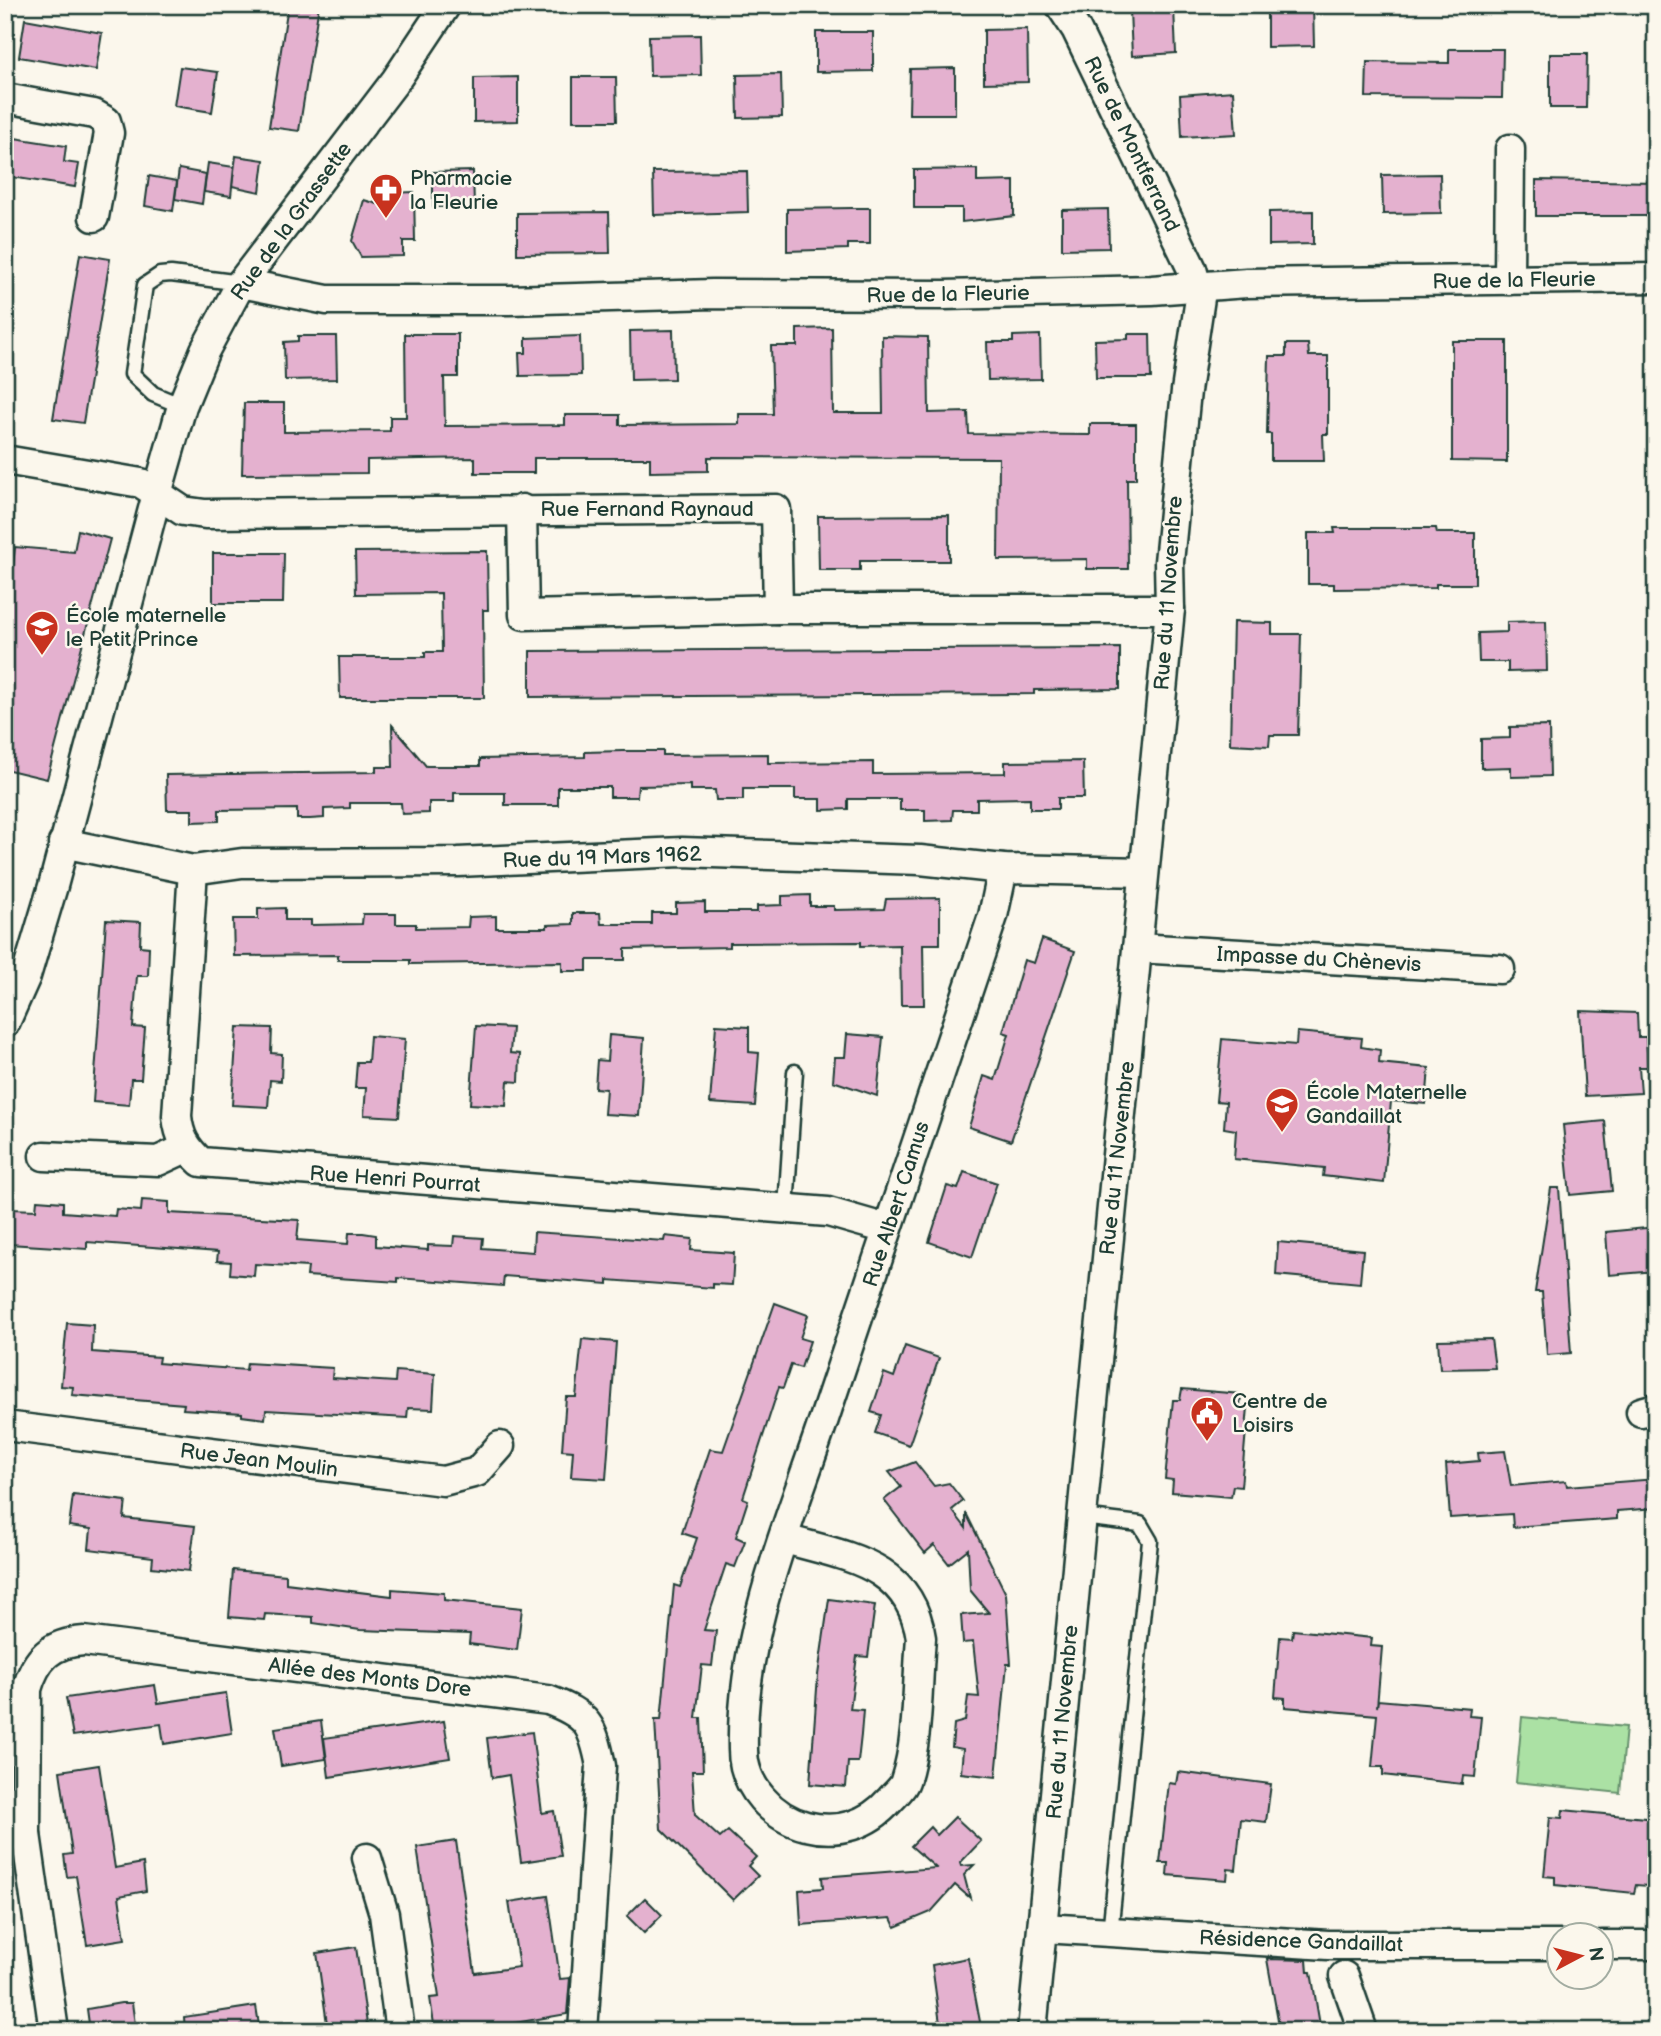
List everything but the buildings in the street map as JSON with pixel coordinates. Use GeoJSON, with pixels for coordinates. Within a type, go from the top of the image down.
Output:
{"type":"FeatureCollection","features":[{"type":"Feature","properties":{"kind":"street","name":"Rue de la Grassette"},"geometry":{"type":"LineString","coordinates":[[5,1023],[26,976],[85,774],[182,406],[205,350],[241,283],[396,80],[446,5]]}},
{"type":"Feature","properties":{"kind":"street","name":"Rue de Montferrand"},"geometry":{"type":"LineString","coordinates":[[1060,5],[1076,29],[1197,286]]}},
{"type":"Feature","properties":{"kind":"street"},"geometry":{"type":"LineString","coordinates":[[5,98],[94,114],[106,121],[109,133],[94,217]]}},
{"type":"Feature","properties":{"kind":"street"},"geometry":{"type":"LineString","coordinates":[[1509,280],[1510,149]]}},
{"type":"Feature","properties":{"kind":"street","name":"Rue de la Fleurie"},"geometry":{"type":"LineString","coordinates":[[241,283],[327,300],[366,300],[713,294],[944,295],[1152,290],[1197,286],[1656,278]]}},
{"type":"Feature","properties":{"kind":"street","name":"Rue du 11 Novembre"},"geometry":{"type":"LineString","coordinates":[[1032,2031],[1170,609],[1169,562],[1186,391],[1200,298],[1197,286]]}},
{"type":"Feature","properties":{"kind":"street","name":"Rue Fernand Raynaud"},"geometry":{"type":"LineString","coordinates":[[5,460],[141,483],[183,511],[205,514],[522,509],[776,509],[778,609]]}},
{"type":"Feature","properties":{"kind":"street"},"geometry":{"type":"LineString","coordinates":[[522,509],[524,615],[778,609],[1170,609]]}},
{"type":"Feature","properties":{"kind":"street","name":"Rue du 19 Mars 1962"},"geometry":{"type":"LineString","coordinates":[[63,843],[151,864],[194,870],[242,863],[458,862],[682,852],[920,860],[1003,869],[1144,872]]}},
{"type":"Feature","properties":{"kind":"street","name":"Rue Albert Camus"},"geometry":{"type":"LineString","coordinates":[[785,1539],[877,1568],[895,1580],[918,1615],[921,1639],[905,1784],[880,1811],[861,1823],[841,1829],[816,1829],[796,1824],[776,1812],[760,1797],[747,1771],[742,1753],[748,1684],[763,1603],[993,916],[1003,869]]}},
{"type":"Feature","properties":{"kind":"street"},"geometry":{"type":"LineString","coordinates":[[44,1156],[158,1161],[186,1148],[179,1131],[177,1116],[194,870]]}},
{"type":"Feature","properties":{"kind":"street","name":"Impasse du Chènevis"},"geometry":{"type":"LineString","coordinates":[[1137,948],[1500,969]]}},
{"type":"Feature","properties":{"kind":"street","name":"Rue Henri Pourrat"},"geometry":{"type":"LineString","coordinates":[[186,1148],[201,1162],[220,1166],[786,1208],[828,1212],[887,1229]]}},
{"type":"Feature","properties":{"kind":"street","name":"Rue Jean Moulin"},"geometry":{"type":"LineString","coordinates":[[5,1426],[443,1481],[477,1472],[500,1446]]}},
{"type":"Feature","properties":{"kind":"street","name":"Allée des Monts Dore"},"geometry":{"type":"LineString","coordinates":[[54,2031],[16,1833],[27,1689],[33,1669],[46,1652],[64,1643],[84,1641],[548,1700],[575,1710],[595,1735],[601,1766],[583,2031]]}},
{"type":"Feature","properties":{"kind":"street"},"geometry":{"type":"LineString","coordinates":[[367,1858],[384,1914],[400,2031]]}},
{"type":"Feature","properties":{"kind":"street","name":"Résidence Gandaillat"},"geometry":{"type":"LineString","coordinates":[[1043,1928],[1328,1945],[1546,1945]]}},
{"type":"Feature","properties":{"kind":"street"},"geometry":{"type":"LineString","coordinates":[[1616,1945],[1656,1945]]}},
{"type":"Feature","properties":{"kind":"street"},"geometry":{"type":"LineString","coordinates":[[1344,1976],[1363,2031]]}},
{"type":"Feature","properties":{"kind":"lane"},"geometry":{"type":"LineString","coordinates":[[182,406],[153,394],[132,374],[145,285],[160,275],[171,274],[241,283]]}},
{"type":"Feature","properties":{"kind":"lane"},"geometry":{"type":"LineString","coordinates":[[786,1208],[795,1072]]}},
{"type":"Feature","properties":{"kind":"lane"},"geometry":{"type":"LineString","coordinates":[[1082,1517],[1140,1524],[1150,1541],[1110,1933]]}},
{"type":"Feature","properties":{"kind":"green space"},"geometry":{"type":"Polygon","coordinates":[[[5,513],[14,515],[5,590],[5,513]]]}},
{"type":"Feature","properties":{"kind":"green space"},"geometry":{"type":"Polygon","coordinates":[[[1522,1717],[1626,1727],[1620,1793],[1516,1782],[1522,1717]]]}},
{"type":"Feature","properties":{"kind":"place","name":"Pharmacie la Fleurie"},"geometry":{"type":"Point","coordinates":[386,220]}},
{"type":"Feature","properties":{"kind":"place","name":"École maternelle le Petit Prince"},"geometry":{"type":"Point","coordinates":[42,657]}},
{"type":"Feature","properties":{"kind":"place","name":"École Maternelle Gandaillat"},"geometry":{"type":"Point","coordinates":[1282,1134]}},
{"type":"Feature","properties":{"kind":"place","name":"Centre de Loisirs"},"geometry":{"type":"Point","coordinates":[1207,1443]}}]}
